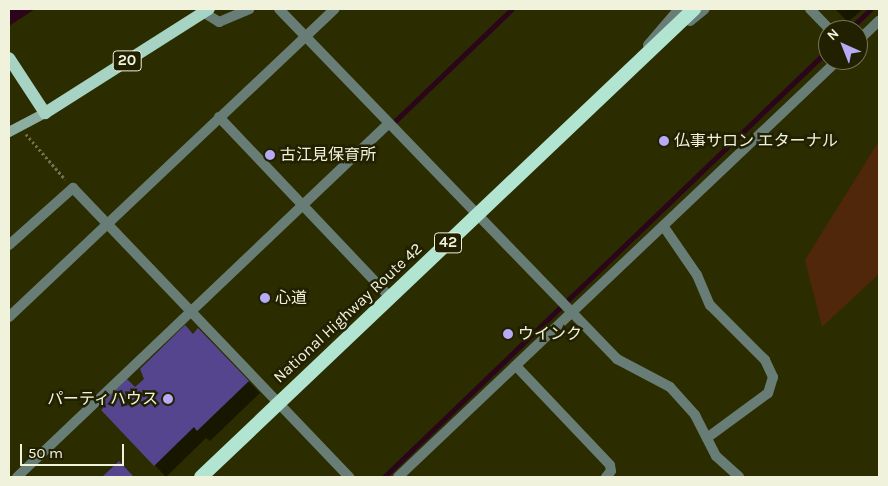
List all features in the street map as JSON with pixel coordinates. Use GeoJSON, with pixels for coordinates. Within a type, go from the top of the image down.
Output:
{"type":"FeatureCollection","features":[{"type":"Feature","properties":{"kind":"highway","name":"National Highway Route 42"},"geometry":{"type":"LineString","coordinates":[[201,477],[694,9]]}},
{"type":"Feature","properties":{"kind":"main road","name":"20"},"geometry":{"type":"LineString","coordinates":[[42,108],[206,11]]}},
{"type":"Feature","properties":{"kind":"main road"},"geometry":{"type":"LineString","coordinates":[[9,58],[42,108],[22,126],[9,132]]}},
{"type":"Feature","properties":{"kind":"street"},"geometry":{"type":"LineString","coordinates":[[206,11],[219,22],[248,9]]}},
{"type":"Feature","properties":{"kind":"street"},"geometry":{"type":"LineString","coordinates":[[279,9],[616,359],[670,387],[695,415],[716,456],[740,477]]}},
{"type":"Feature","properties":{"kind":"street"},"geometry":{"type":"LineString","coordinates":[[9,317],[335,9]]}},
{"type":"Feature","properties":{"kind":"street"},"geometry":{"type":"LineString","coordinates":[[622,77],[679,9]]}},
{"type":"Feature","properties":{"kind":"street"},"geometry":{"type":"LineString","coordinates":[[622,77],[704,9]]}},
{"type":"Feature","properties":{"kind":"street"},"geometry":{"type":"LineString","coordinates":[[810,9],[820,20]]}},
{"type":"Feature","properties":{"kind":"street"},"geometry":{"type":"LineString","coordinates":[[868,31],[879,21]]}},
{"type":"Feature","properties":{"kind":"street"},"geometry":{"type":"LineString","coordinates":[[398,477],[517,367],[828,70]]}},
{"type":"Feature","properties":{"kind":"street"},"geometry":{"type":"LineString","coordinates":[[219,117],[390,297]]}},
{"type":"Feature","properties":{"kind":"street"},"geometry":{"type":"LineString","coordinates":[[17,477],[388,124]]}},
{"type":"Feature","properties":{"kind":"street"},"geometry":{"type":"LineString","coordinates":[[9,245],[73,188],[349,477]]}},
{"type":"Feature","properties":{"kind":"street"},"geometry":{"type":"LineString","coordinates":[[664,227],[698,274],[710,305],[765,360],[773,377],[768,393],[707,438]]}},
{"type":"Feature","properties":{"kind":"street"},"geometry":{"type":"LineString","coordinates":[[517,367],[610,465],[612,471],[606,477]]}},
{"type":"Feature","properties":{"kind":"path"},"geometry":{"type":"LineString","coordinates":[[22,126],[26,134],[73,188]]}},
{"type":"Feature","properties":{"kind":"shaded area"},"geometry":{"type":"Polygon","coordinates":[[[9,9],[35,9],[9,26],[9,9]]]}},
{"type":"Feature","properties":{"kind":"shaded area"},"geometry":{"type":"Polygon","coordinates":[[[879,141],[879,274],[822,327],[805,260],[879,141]]]}},
{"type":"Feature","properties":{"kind":"building"},"geometry":{"type":"Polygon","coordinates":[[[185,325],[193,334],[198,328],[249,381],[197,431],[194,427],[154,466],[101,410],[103,408],[100,405],[127,379],[135,387],[144,379],[140,369],[185,325]]]}},
{"type":"Feature","properties":{"kind":"building"},"geometry":{"type":"Polygon","coordinates":[[[119,461],[134,477],[102,477],[119,461]]]}},
{"type":"Feature","properties":{"kind":"waterway"},"geometry":{"type":"LineString","coordinates":[[391,125],[512,9]]}},
{"type":"Feature","properties":{"kind":"waterway"},"geometry":{"type":"LineString","coordinates":[[859,20],[871,9]]}},
{"type":"Feature","properties":{"kind":"waterway"},"geometry":{"type":"LineString","coordinates":[[384,477],[818,60]]}},
{"type":"Feature","properties":{"kind":"place","name":"仏事サロン エターナル"},"geometry":{"type":"Point","coordinates":[664,141]}},
{"type":"Feature","properties":{"kind":"place","name":"古江見保育所"},"geometry":{"type":"Point","coordinates":[270,155]}},
{"type":"Feature","properties":{"kind":"place","name":"心道"},"geometry":{"type":"Point","coordinates":[265,298]}},
{"type":"Feature","properties":{"kind":"place","name":"ウインク"},"geometry":{"type":"Point","coordinates":[508,334]}},
{"type":"Feature","properties":{"kind":"place","name":"パーティハウス"},"geometry":{"type":"Point","coordinates":[168,399]}}]}
